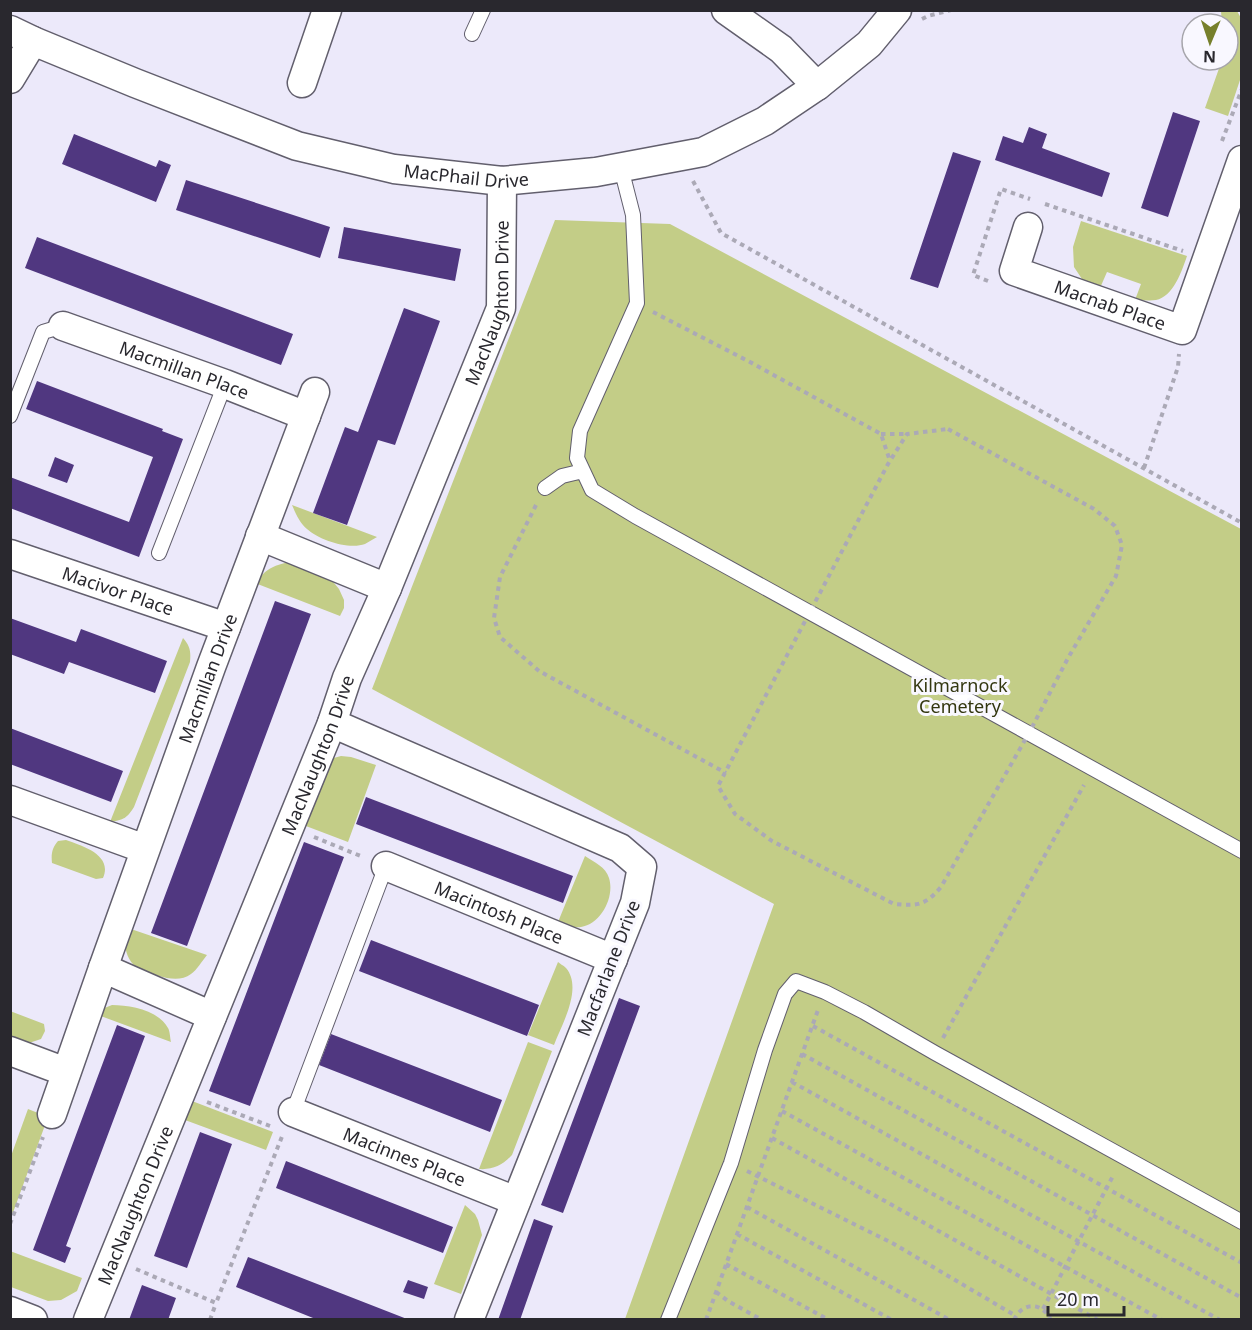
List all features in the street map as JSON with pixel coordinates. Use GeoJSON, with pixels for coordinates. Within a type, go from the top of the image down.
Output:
{"type":"FeatureCollection","features":[{"type":"Feature","properties":{"kind":"street"},"geometry":{"type":"LineString","coordinates":[[302,83],[327,10]]}},
{"type":"Feature","properties":{"kind":"street"},"geometry":{"type":"LineString","coordinates":[[726,10],[781,49],[817,86]]}},
{"type":"Feature","properties":{"kind":"street","name":"MacPhail Drive"},"geometry":{"type":"LineString","coordinates":[[22,36],[297,146],[394,169],[502,181],[596,172],[703,152],[765,121],[817,86],[869,44],[897,10]]}},
{"type":"Feature","properties":{"kind":"street"},"geometry":{"type":"LineString","coordinates":[[10,79],[22,36]]}},
{"type":"Feature","properties":{"kind":"street","name":"Macnab Place"},"geometry":{"type":"LineString","coordinates":[[1031,214],[1014,271],[1182,330],[1232,151]]}},
{"type":"Feature","properties":{"kind":"street","name":"MacNaughton Drive"},"geometry":{"type":"LineString","coordinates":[[88,1320],[332,723],[347,678],[387,588],[501,308],[502,181]]}},
{"type":"Feature","properties":{"kind":"street","name":"Macmillan Place"},"geometry":{"type":"LineString","coordinates":[[63,326],[225,384],[310,404]]}},
{"type":"Feature","properties":{"kind":"street","name":"Macmillan Drive"},"geometry":{"type":"LineString","coordinates":[[52,1114],[226,627],[310,404]]}},
{"type":"Feature","properties":{"kind":"street"},"geometry":{"type":"LineString","coordinates":[[260,536],[387,588]]}},
{"type":"Feature","properties":{"kind":"street","name":"Macivor Place"},"geometry":{"type":"LineString","coordinates":[[10,554],[226,627]]}},
{"type":"Feature","properties":{"kind":"street","name":"Macfarlane Drive"},"geometry":{"type":"LineString","coordinates":[[332,723],[620,848],[642,867],[635,903],[469,1320]]}},
{"type":"Feature","properties":{"kind":"street"},"geometry":{"type":"LineString","coordinates":[[10,800],[146,849]]}},
{"type":"Feature","properties":{"kind":"street","name":"Macintosh Place"},"geometry":{"type":"LineString","coordinates":[[386,866],[612,959]]}},
{"type":"Feature","properties":{"kind":"street"},"geometry":{"type":"LineString","coordinates":[[103,968],[212,1016]]}},
{"type":"Feature","properties":{"kind":"street"},"geometry":{"type":"LineString","coordinates":[[10,1051],[66,1072]]}},
{"type":"Feature","properties":{"kind":"street","name":"Macinnes Place"},"geometry":{"type":"LineString","coordinates":[[289,1122],[516,1201]]}},
{"type":"Feature","properties":{"kind":"street"},"geometry":{"type":"LineString","coordinates":[[10,1311],[33,1320]]}},
{"type":"Feature","properties":{"kind":"lane"},"geometry":{"type":"LineString","coordinates":[[472,34],[483,10]]}},
{"type":"Feature","properties":{"kind":"lane"},"geometry":{"type":"LineString","coordinates":[[621,168],[633,215],[637,303],[580,431],[577,458],[592,490],[1242,850]]}},
{"type":"Feature","properties":{"kind":"lane"},"geometry":{"type":"LineString","coordinates":[[10,416],[43,332],[63,326]]}},
{"type":"Feature","properties":{"kind":"lane"},"geometry":{"type":"LineString","coordinates":[[159,553],[225,384]]}},
{"type":"Feature","properties":{"kind":"lane"},"geometry":{"type":"LineString","coordinates":[[545,488],[562,476],[583,471]]}},
{"type":"Feature","properties":{"kind":"lane"},"geometry":{"type":"LineString","coordinates":[[289,1122],[386,866]]}},
{"type":"Feature","properties":{"kind":"lane"},"geometry":{"type":"LineString","coordinates":[[668,1320],[731,1163],[765,1050],[785,994],[796,981],[825,992],[864,1012],[1242,1222]]}},
{"type":"Feature","properties":{"kind":"path"},"geometry":{"type":"LineString","coordinates":[[1232,151],[1242,89]]}},
{"type":"Feature","properties":{"kind":"path"},"geometry":{"type":"LineString","coordinates":[[681,156],[720,233],[1242,523]]}},
{"type":"Feature","properties":{"kind":"path"},"geometry":{"type":"LineString","coordinates":[[995,283],[973,275],[1001,189],[1031,214]]}},
{"type":"Feature","properties":{"kind":"path"},"geometry":{"type":"LineString","coordinates":[[1044,204],[1185,252]]}},
{"type":"Feature","properties":{"kind":"path"},"geometry":{"type":"LineString","coordinates":[[637,303],[881,434],[907,434]]}},
{"type":"Feature","properties":{"kind":"path"},"geometry":{"type":"LineString","coordinates":[[1144,468],[1178,367],[1182,330]]}},
{"type":"Feature","properties":{"kind":"path"},"geometry":{"type":"LineString","coordinates":[[881,434],[890,461]]}},
{"type":"Feature","properties":{"kind":"path"},"geometry":{"type":"LineString","coordinates":[[545,488],[500,577],[494,618],[500,637],[539,671],[726,772]]}},
{"type":"Feature","properties":{"kind":"path"},"geometry":{"type":"LineString","coordinates":[[935,1053],[1093,769]]}},
{"type":"Feature","properties":{"kind":"path"},"geometry":{"type":"LineString","coordinates":[[289,828],[386,866]]}},
{"type":"Feature","properties":{"kind":"path"},"geometry":{"type":"LineString","coordinates":[[706,1320],[825,992]]}},
{"type":"Feature","properties":{"kind":"path"},"geometry":{"type":"LineString","coordinates":[[813,1026],[1242,1263]]}},
{"type":"Feature","properties":{"kind":"path"},"geometry":{"type":"LineString","coordinates":[[802,1054],[1242,1298]]}},
{"type":"Feature","properties":{"kind":"path"},"geometry":{"type":"LineString","coordinates":[[792,1082],[1220,1320]]}},
{"type":"Feature","properties":{"kind":"path"},"geometry":{"type":"LineString","coordinates":[[182,1092],[289,1122],[216,1303],[212,1319]]}},
{"type":"Feature","properties":{"kind":"path"},"geometry":{"type":"LineString","coordinates":[[782,1111],[1162,1320]]}},
{"type":"Feature","properties":{"kind":"path"},"geometry":{"type":"LineString","coordinates":[[10,1224],[52,1114]]}},
{"type":"Feature","properties":{"kind":"path"},"geometry":{"type":"LineString","coordinates":[[772,1138],[1098,1320]]}},
{"type":"Feature","properties":{"kind":"path"},"geometry":{"type":"LineString","coordinates":[[1043,1308],[1124,1157]]}},
{"type":"Feature","properties":{"kind":"path"},"geometry":{"type":"LineString","coordinates":[[731,1163],[894,1244],[1015,1318],[1024,1307],[1037,1306],[1043,1308],[1051,1320]]}},
{"type":"Feature","properties":{"kind":"path"},"geometry":{"type":"LineString","coordinates":[[747,1207],[950,1320]]}},
{"type":"Feature","properties":{"kind":"path"},"geometry":{"type":"LineString","coordinates":[[737,1234],[892,1320]]}},
{"type":"Feature","properties":{"kind":"path"},"geometry":{"type":"LineString","coordinates":[[113,1259],[216,1303]]}},
{"type":"Feature","properties":{"kind":"path"},"geometry":{"type":"LineString","coordinates":[[726,1264],[829,1320]]}},
{"type":"Feature","properties":{"kind":"path"},"geometry":{"type":"LineString","coordinates":[[716,1292],[762,1320]]}},
{"type":"Feature","properties":{"kind":"green space"},"geometry":{"type":"Polygon","coordinates":[[[1240,16],[1241,77],[1228,116],[1205,108],[1218,72],[1240,72],[1240,16]]]}},
{"type":"Feature","properties":{"kind":"green space","name":"Kilmarnock Cemetery"},"geometry":{"type":"Polygon","coordinates":[[[555,220],[670,224],[1241,529],[1241,1319],[625,1319],[774,904],[372,689],[555,220]]]}},
{"type":"Feature","properties":{"kind":"green space"},"geometry":{"type":"Polygon","coordinates":[[[1081,221],[1187,256],[1172,289],[1156,300],[1135,300],[1141,284],[1107,272],[1100,288],[1084,282],[1074,267],[1073,247],[1081,221]]]}},
{"type":"Feature","properties":{"kind":"green space"},"geometry":{"type":"Polygon","coordinates":[[[292,505],[377,537],[358,546],[326,540],[304,526],[292,505]]]}},
{"type":"Feature","properties":{"kind":"green space"},"geometry":{"type":"Polygon","coordinates":[[[289,562],[330,578],[344,600],[344,608],[340,616],[255,583],[270,569],[289,562]]]}},
{"type":"Feature","properties":{"kind":"green space"},"geometry":{"type":"Polygon","coordinates":[[[183,638],[190,649],[190,662],[134,807],[125,818],[110,822],[183,638]]]}},
{"type":"Feature","properties":{"kind":"green space"},"geometry":{"type":"Polygon","coordinates":[[[341,756],[376,765],[348,842],[298,823],[330,759],[341,756]]]}},
{"type":"Feature","properties":{"kind":"green space"},"geometry":{"type":"Polygon","coordinates":[[[66,840],[100,857],[105,870],[103,878],[96,879],[52,863],[54,846],[58,841],[66,840]]]}},
{"type":"Feature","properties":{"kind":"green space"},"geometry":{"type":"Polygon","coordinates":[[[585,856],[605,871],[609,878],[610,893],[605,909],[595,921],[581,927],[572,927],[558,922],[585,856]]]}},
{"type":"Feature","properties":{"kind":"green space"},"geometry":{"type":"Polygon","coordinates":[[[128,928],[207,955],[193,972],[184,978],[171,979],[147,973],[136,967],[129,959],[125,943],[128,928]]]}},
{"type":"Feature","properties":{"kind":"green space"},"geometry":{"type":"Polygon","coordinates":[[[558,962],[571,976],[572,996],[554,1045],[528,1035],[558,962]]]}},
{"type":"Feature","properties":{"kind":"green space"},"geometry":{"type":"Polygon","coordinates":[[[112,1005],[143,1010],[158,1017],[168,1028],[171,1042],[98,1015],[102,1009],[112,1005]]]}},
{"type":"Feature","properties":{"kind":"green space"},"geometry":{"type":"Polygon","coordinates":[[[10,1011],[44,1024],[45,1031],[41,1039],[26,1044],[11,1041],[10,1011]]]}},
{"type":"Feature","properties":{"kind":"green space"},"geometry":{"type":"Polygon","coordinates":[[[528,1042],[552,1051],[512,1155],[497,1166],[479,1169],[528,1042]]]}},
{"type":"Feature","properties":{"kind":"green space"},"geometry":{"type":"Polygon","coordinates":[[[192,1101],[273,1132],[266,1150],[185,1120],[192,1101]]]}},
{"type":"Feature","properties":{"kind":"green space"},"geometry":{"type":"Polygon","coordinates":[[[28,1109],[48,1117],[11,1218],[11,1156],[28,1109]]]}},
{"type":"Feature","properties":{"kind":"green space"},"geometry":{"type":"Polygon","coordinates":[[[465,1205],[475,1214],[482,1235],[461,1294],[434,1284],[465,1205]]]}},
{"type":"Feature","properties":{"kind":"green space"},"geometry":{"type":"Polygon","coordinates":[[[10,1251],[82,1278],[77,1291],[61,1300],[48,1301],[11,1287],[10,1251]]]}},
{"type":"Feature","properties":{"kind":"building"},"geometry":{"type":"Polygon","coordinates":[[[1173,112],[1200,121],[1168,217],[1141,208],[1173,112]]]}},
{"type":"Feature","properties":{"kind":"building"},"geometry":{"type":"Polygon","coordinates":[[[1029,127],[1047,134],[1042,148],[1110,173],[1102,197],[995,160],[1003,136],[1023,143],[1029,127]]]}},
{"type":"Feature","properties":{"kind":"building"},"geometry":{"type":"Polygon","coordinates":[[[74,134],[156,167],[159,160],[171,165],[156,202],[62,164],[74,134]]]}},
{"type":"Feature","properties":{"kind":"building"},"geometry":{"type":"Polygon","coordinates":[[[953,152],[981,161],[938,288],[910,279],[953,152]]]}},
{"type":"Feature","properties":{"kind":"building"},"geometry":{"type":"Polygon","coordinates":[[[186,180],[330,227],[320,258],[176,210],[186,180]]]}},
{"type":"Feature","properties":{"kind":"building"},"geometry":{"type":"Polygon","coordinates":[[[344,227],[461,249],[455,281],[338,258],[344,227]]]}},
{"type":"Feature","properties":{"kind":"building"},"geometry":{"type":"Polygon","coordinates":[[[37,237],[293,334],[281,365],[25,268],[37,237]]]}},
{"type":"Feature","properties":{"kind":"building"},"geometry":{"type":"Polygon","coordinates":[[[404,308],[440,321],[395,445],[378,440],[347,525],[313,513],[345,427],[358,432],[404,308]]]}},
{"type":"Feature","properties":{"kind":"building"},"geometry":{"type":"Polygon","coordinates":[[[37,381],[163,429],[162,431],[183,439],[139,557],[10,508],[10,477],[129,522],[153,457],[26,409],[37,381]]]}},
{"type":"Feature","properties":{"kind":"building"},"geometry":{"type":"Polygon","coordinates":[[[55,457],[74,465],[67,483],[48,476],[55,457]]]}},
{"type":"Feature","properties":{"kind":"building"},"geometry":{"type":"Polygon","coordinates":[[[275,601],[311,614],[187,946],[151,933],[275,601]]]}},
{"type":"Feature","properties":{"kind":"building"},"geometry":{"type":"Polygon","coordinates":[[[10,618],[76,642],[81,629],[167,661],[155,693],[69,662],[64,674],[10,654],[10,618]]]}},
{"type":"Feature","properties":{"kind":"building"},"geometry":{"type":"Polygon","coordinates":[[[10,728],[123,771],[111,802],[10,764],[10,728]]]}},
{"type":"Feature","properties":{"kind":"building"},"geometry":{"type":"Polygon","coordinates":[[[366,797],[573,876],[563,903],[356,824],[366,797]]]}},
{"type":"Feature","properties":{"kind":"building"},"geometry":{"type":"Polygon","coordinates":[[[304,842],[344,857],[250,1106],[209,1091],[304,842]]]}},
{"type":"Feature","properties":{"kind":"building"},"geometry":{"type":"Polygon","coordinates":[[[371,940],[539,1005],[527,1036],[359,971],[371,940]]]}},
{"type":"Feature","properties":{"kind":"building"},"geometry":{"type":"Polygon","coordinates":[[[619,998],[640,1006],[563,1213],[541,1205],[619,998]]]}},
{"type":"Feature","properties":{"kind":"building"},"geometry":{"type":"Polygon","coordinates":[[[117,1025],[145,1036],[66,1246],[71,1248],[65,1263],[33,1250],[117,1025]]]}},
{"type":"Feature","properties":{"kind":"building"},"geometry":{"type":"Polygon","coordinates":[[[331,1034],[502,1100],[490,1132],[319,1065],[331,1034]]]}},
{"type":"Feature","properties":{"kind":"building"},"geometry":{"type":"Polygon","coordinates":[[[200,1132],[232,1144],[187,1268],[154,1256],[200,1132]]]}},
{"type":"Feature","properties":{"kind":"building"},"geometry":{"type":"Polygon","coordinates":[[[286,1161],[453,1227],[443,1253],[276,1188],[286,1161]]]}},
{"type":"Feature","properties":{"kind":"building"},"geometry":{"type":"Polygon","coordinates":[[[534,1219],[553,1226],[520,1320],[498,1320],[534,1219]]]}},
{"type":"Feature","properties":{"kind":"building"},"geometry":{"type":"Polygon","coordinates":[[[248,1257],[407,1320],[318,1320],[236,1287],[248,1257]]]}},
{"type":"Feature","properties":{"kind":"building"},"geometry":{"type":"Polygon","coordinates":[[[408,1280],[428,1287],[424,1299],[403,1292],[408,1280]]]}},
{"type":"Feature","properties":{"kind":"building"},"geometry":{"type":"Polygon","coordinates":[[[142,1285],[176,1298],[168,1320],[129,1320],[142,1285]]]}}]}
